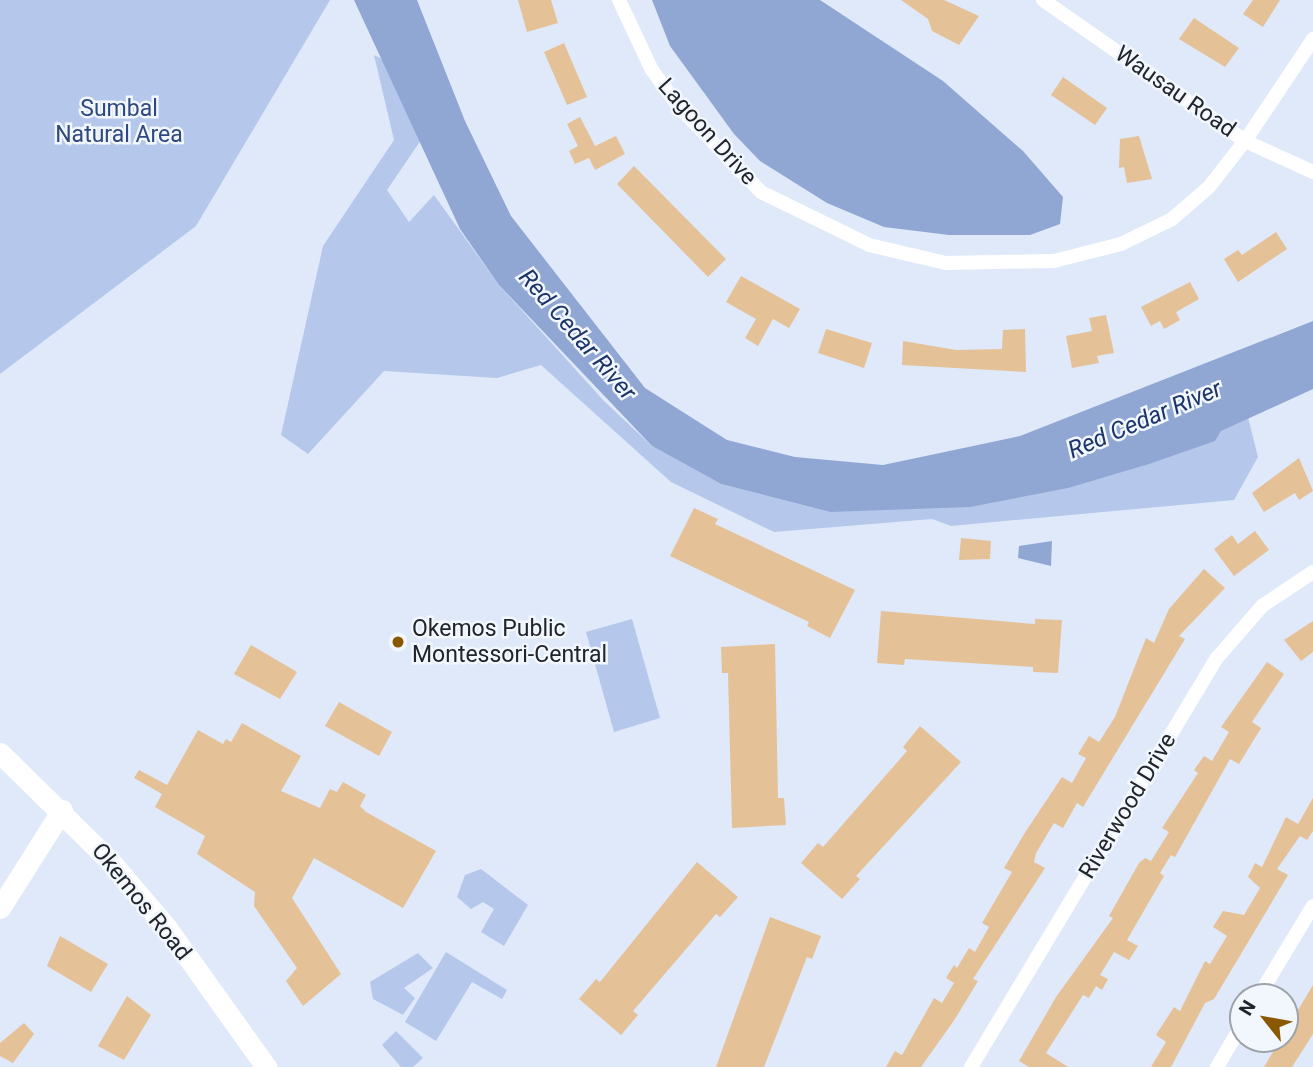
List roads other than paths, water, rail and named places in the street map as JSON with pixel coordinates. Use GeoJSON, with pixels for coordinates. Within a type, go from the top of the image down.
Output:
{"type":"FeatureCollection","features":[{"type":"Feature","properties":{"kind":"main road","name":"Okemos Road"},"geometry":{"type":"LineString","coordinates":[[0,753],[62,810],[167,928],[266,1067]]}},
{"type":"Feature","properties":{"kind":"main road"},"geometry":{"type":"LineString","coordinates":[[0,908],[62,810]]}},
{"type":"Feature","properties":{"kind":"street","name":"Lagoon Drive"},"geometry":{"type":"LineString","coordinates":[[619,0],[652,70],[679,107],[761,192],[869,245],[946,263],[1054,261],[1121,244],[1172,219],[1209,187],[1245,141],[1313,39]]}},
{"type":"Feature","properties":{"kind":"street","name":"Wausau Road"},"geometry":{"type":"LineString","coordinates":[[1053,3],[1245,141],[1313,172]]}},
{"type":"Feature","properties":{"kind":"street","name":"Riverwood Drive"},"geometry":{"type":"LineString","coordinates":[[971,1067],[1217,658],[1262,606],[1313,572]]}},
{"type":"Feature","properties":{"kind":"street"},"geometry":{"type":"LineString","coordinates":[[1266,983],[1313,906]]}},
{"type":"Feature","properties":{"kind":"street"},"geometry":{"type":"LineString","coordinates":[[1217,1067],[1229,1047]]}},
{"type":"Feature","properties":{"kind":"water","name":"Red Cedar River"},"geometry":{"type":"Polygon","coordinates":[[[354,0],[417,0],[465,121],[511,216],[645,388],[727,440],[795,457],[883,465],[1020,436],[1313,321],[1313,389],[1221,431],[1215,441],[1149,464],[1068,488],[970,507],[830,512],[721,484],[652,446],[499,285],[460,229],[354,0]]]}},
{"type":"Feature","properties":{"kind":"water"},"geometry":{"type":"Polygon","coordinates":[[[652,0],[820,0],[943,81],[1023,151],[1063,197],[1060,224],[1030,235],[949,235],[884,227],[827,203],[760,161],[734,134],[670,46],[652,0]]]}},
{"type":"Feature","properties":{"kind":"water"},"geometry":{"type":"Polygon","coordinates":[[[1052,541],[1051,566],[1018,558],[1019,546],[1052,541]]]}},
{"type":"Feature","properties":{"kind":"place","name":"Okemos Public Montessori-Central"},"geometry":{"type":"Point","coordinates":[398,642]}},
{"type":"Feature","properties":{"kind":"park label","name":"Sumbal Natural Area"},"geometry":{"type":"Point","coordinates":[119,122]}}]}
